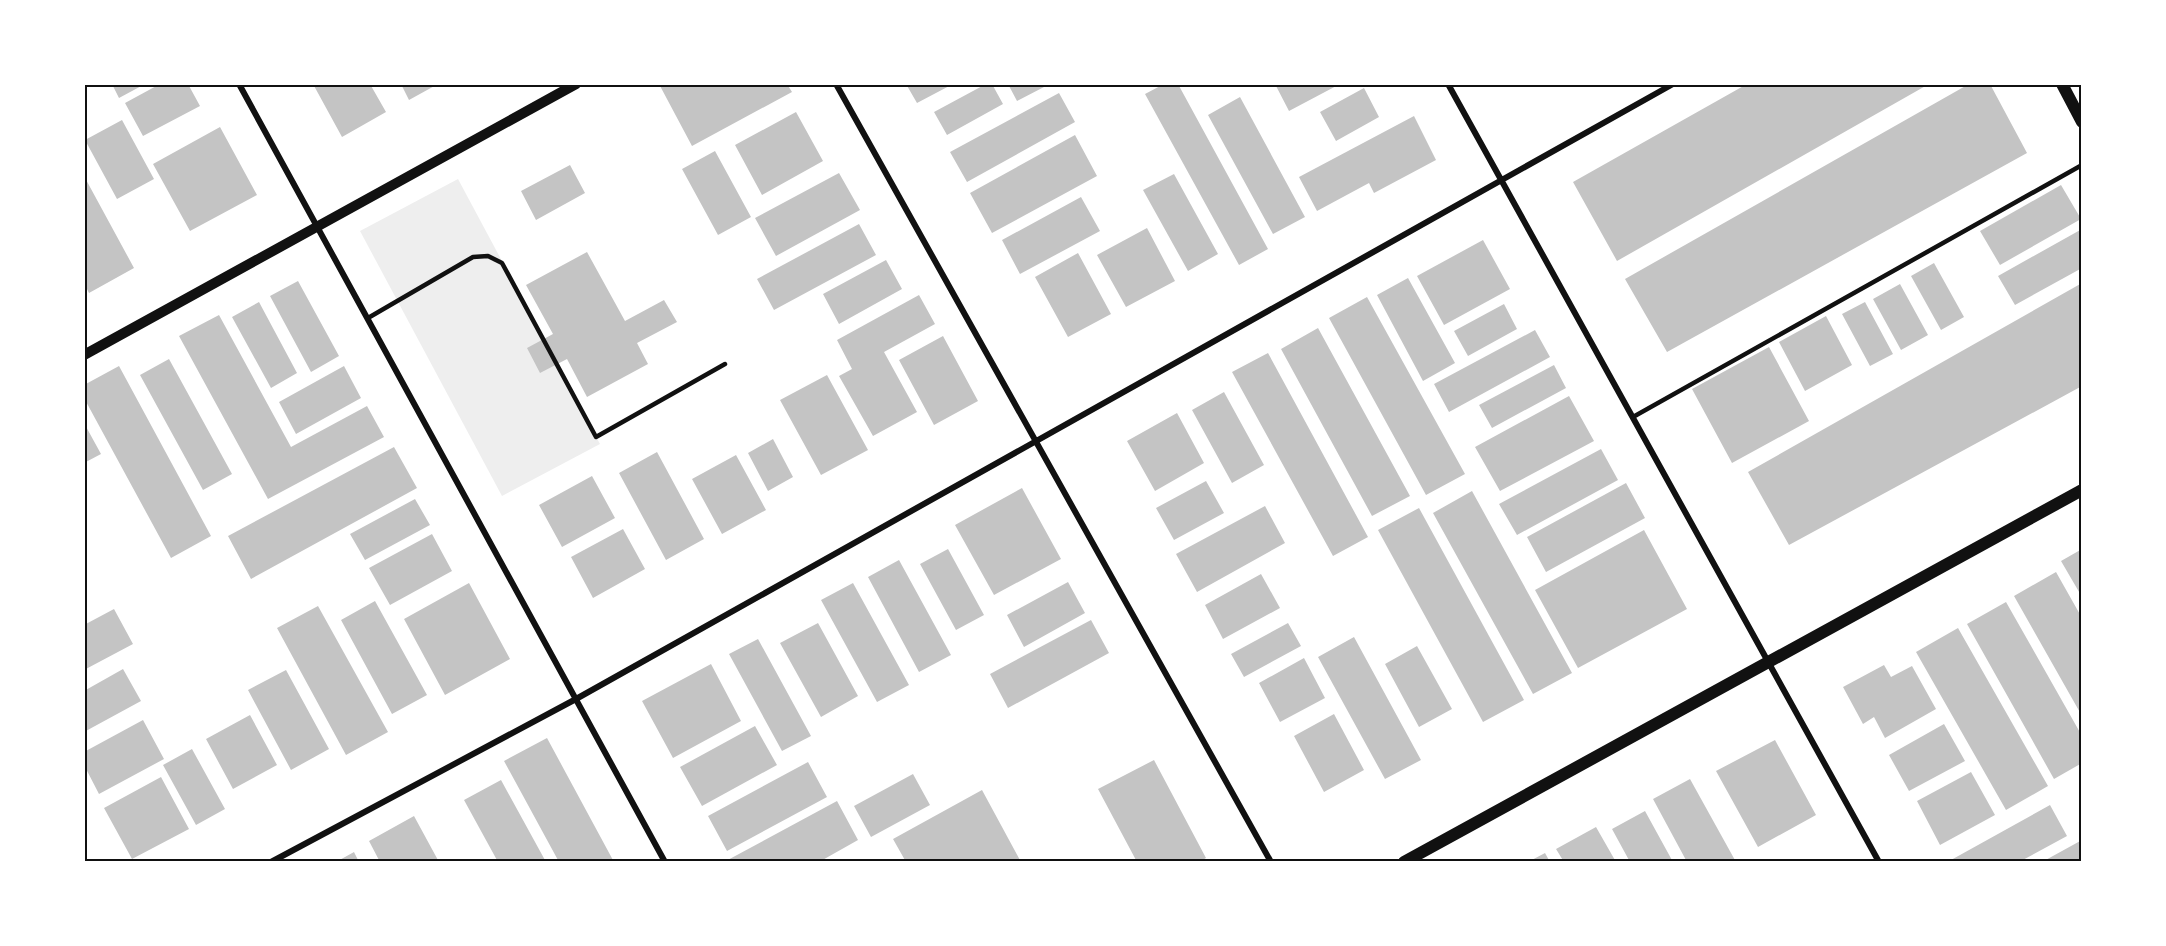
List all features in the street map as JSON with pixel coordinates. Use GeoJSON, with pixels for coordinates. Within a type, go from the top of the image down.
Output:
{"type":"FeatureCollection","features":[{"type":"Feature","properties":{"kind":"main road"},"geometry":{"type":"LineString","coordinates":[[2062,84],[2082,122]]}},
{"type":"Feature","properties":{"kind":"main road"},"geometry":{"type":"LineString","coordinates":[[1404,862],[2082,490]]}},
{"type":"Feature","properties":{"kind":"street"},"geometry":{"type":"LineString","coordinates":[[239,84],[665,862]]}},
{"type":"Feature","properties":{"kind":"street"},"geometry":{"type":"LineString","coordinates":[[84,355],[576,84]]}},
{"type":"Feature","properties":{"kind":"street"},"geometry":{"type":"LineString","coordinates":[[836,84],[1271,862]]}},
{"type":"Feature","properties":{"kind":"street"},"geometry":{"type":"LineString","coordinates":[[1448,84],[1879,862]]}},
{"type":"Feature","properties":{"kind":"street"},"geometry":{"type":"LineString","coordinates":[[270,862],[576,699],[1673,84]]}},
{"type":"Feature","properties":{"kind":"lane"},"geometry":{"type":"LineString","coordinates":[[1633,417],[2082,165]]}},
{"type":"Feature","properties":{"kind":"lane"},"geometry":{"type":"LineString","coordinates":[[368,318],[473,257],[488,256],[502,263],[596,437],[725,364]]}},
{"type":"Feature","properties":{"kind":"shaded area"},"geometry":{"type":"Polygon","coordinates":[[[458,179],[600,444],[502,496],[360,231],[458,179]]]}},
{"type":"Feature","properties":{"kind":"building"},"geometry":{"type":"Polygon","coordinates":[[[112,84],[145,84],[119,98],[112,84]]]}},
{"type":"Feature","properties":{"kind":"building"},"geometry":{"type":"Polygon","coordinates":[[[160,84],[188,84],[200,106],[143,136],[125,103],[160,84]]]}},
{"type":"Feature","properties":{"kind":"building"},"geometry":{"type":"Polygon","coordinates":[[[313,84],[370,84],[386,112],[342,137],[313,84]]]}},
{"type":"Feature","properties":{"kind":"building"},"geometry":{"type":"Polygon","coordinates":[[[401,84],[438,84],[409,100],[401,84]]]}},
{"type":"Feature","properties":{"kind":"building"},"geometry":{"type":"Polygon","coordinates":[[[659,84],[787,84],[792,92],[692,146],[659,84]]]}},
{"type":"Feature","properties":{"kind":"building"},"geometry":{"type":"Polygon","coordinates":[[[906,84],[953,84],[917,103],[906,84]]]}},
{"type":"Feature","properties":{"kind":"building"},"geometry":{"type":"Polygon","coordinates":[[[986,84],[992,84],[1003,104],[947,135],[934,112],[986,84]]]}},
{"type":"Feature","properties":{"kind":"building"},"geometry":{"type":"Polygon","coordinates":[[[1008,84],[1042,84],[1044,87],[1017,101],[1008,84]]]}},
{"type":"Feature","properties":{"kind":"building"},"geometry":{"type":"Polygon","coordinates":[[[1164,84],[1178,84],[1268,249],[1239,265],[1145,94],[1164,84]]]}},
{"type":"Feature","properties":{"kind":"building"},"geometry":{"type":"Polygon","coordinates":[[[1275,84],[1340,84],[1289,111],[1275,84]]]}},
{"type":"Feature","properties":{"kind":"building"},"geometry":{"type":"Polygon","coordinates":[[[1747,84],[1929,84],[1617,261],[1573,182],[1747,84]]]}},
{"type":"Feature","properties":{"kind":"building"},"geometry":{"type":"Polygon","coordinates":[[[1969,84],[1990,84],[2027,153],[1667,352],[1625,279],[1969,84]]]}},
{"type":"Feature","properties":{"kind":"building"},"geometry":{"type":"Polygon","coordinates":[[[1364,88],[1379,117],[1336,141],[1320,112],[1364,88]]]}},
{"type":"Feature","properties":{"kind":"building"},"geometry":{"type":"Polygon","coordinates":[[[1059,93],[1075,122],[967,182],[950,152],[1059,93]]]}},
{"type":"Feature","properties":{"kind":"building"},"geometry":{"type":"Polygon","coordinates":[[[1240,97],[1305,217],[1273,234],[1208,115],[1240,97]]]}},
{"type":"Feature","properties":{"kind":"building"},"geometry":{"type":"Polygon","coordinates":[[[796,112],[823,161],[762,195],[735,145],[796,112]]]}},
{"type":"Feature","properties":{"kind":"building"},"geometry":{"type":"Polygon","coordinates":[[[1414,116],[1436,160],[1374,193],[1369,183],[1317,211],[1299,177],[1414,116]]]}},
{"type":"Feature","properties":{"kind":"building"},"geometry":{"type":"Polygon","coordinates":[[[122,120],[154,179],[117,199],[85,140],[122,120]]]}},
{"type":"Feature","properties":{"kind":"building"},"geometry":{"type":"Polygon","coordinates":[[[220,127],[257,195],[190,231],[153,164],[220,127]]]}},
{"type":"Feature","properties":{"kind":"building"},"geometry":{"type":"Polygon","coordinates":[[[1075,135],[1097,176],[992,233],[970,193],[1075,135]]]}},
{"type":"Feature","properties":{"kind":"building"},"geometry":{"type":"Polygon","coordinates":[[[715,151],[751,217],[718,235],[682,169],[715,151]]]}},
{"type":"Feature","properties":{"kind":"building"},"geometry":{"type":"Polygon","coordinates":[[[570,165],[585,193],[536,220],[521,191],[570,165]]]}},
{"type":"Feature","properties":{"kind":"building"},"geometry":{"type":"Polygon","coordinates":[[[839,173],[860,210],[776,256],[755,218],[839,173]]]}},
{"type":"Feature","properties":{"kind":"building"},"geometry":{"type":"Polygon","coordinates":[[[1174,174],[1218,254],[1188,271],[1143,190],[1174,174]]]}},
{"type":"Feature","properties":{"kind":"building"},"geometry":{"type":"Polygon","coordinates":[[[84,176],[134,268],[89,293],[84,283],[84,176]]]}},
{"type":"Feature","properties":{"kind":"building"},"geometry":{"type":"Polygon","coordinates":[[[2061,185],[2081,219],[2000,265],[1980,231],[2061,185]]]}},
{"type":"Feature","properties":{"kind":"building"},"geometry":{"type":"Polygon","coordinates":[[[1081,197],[1100,231],[1020,274],[1002,240],[1081,197]]]}},
{"type":"Feature","properties":{"kind":"building"},"geometry":{"type":"Polygon","coordinates":[[[859,224],[876,255],[774,310],[757,279],[859,224]]]}},
{"type":"Feature","properties":{"kind":"building"},"geometry":{"type":"Polygon","coordinates":[[[1147,228],[1175,281],[1126,307],[1097,255],[1147,228]]]}},
{"type":"Feature","properties":{"kind":"building"},"geometry":{"type":"Polygon","coordinates":[[[2082,229],[2082,268],[2015,305],[1998,276],[2082,229]]]}},
{"type":"Feature","properties":{"kind":"building"},"geometry":{"type":"Polygon","coordinates":[[[1483,240],[1510,289],[1444,325],[1417,276],[1483,240]]]}},
{"type":"Feature","properties":{"kind":"building"},"geometry":{"type":"Polygon","coordinates":[[[587,252],[625,321],[664,300],[677,322],[637,343],[648,364],[587,397],[567,359],[540,373],[527,348],[553,334],[526,285],[587,252]]]}},
{"type":"Feature","properties":{"kind":"building"},"geometry":{"type":"Polygon","coordinates":[[[1078,253],[1111,314],[1068,337],[1035,277],[1078,253]]]}},
{"type":"Feature","properties":{"kind":"building"},"geometry":{"type":"Polygon","coordinates":[[[886,260],[902,289],[839,324],[823,294],[886,260]]]}},
{"type":"Feature","properties":{"kind":"building"},"geometry":{"type":"Polygon","coordinates":[[[1934,263],[1964,317],[1941,330],[1911,276],[1934,263]]]}},
{"type":"Feature","properties":{"kind":"building"},"geometry":{"type":"Polygon","coordinates":[[[1408,278],[1455,363],[1423,381],[1377,295],[1408,278]]]}},
{"type":"Feature","properties":{"kind":"building"},"geometry":{"type":"Polygon","coordinates":[[[298,281],[339,356],[311,372],[270,296],[298,281]]]}},
{"type":"Feature","properties":{"kind":"building"},"geometry":{"type":"Polygon","coordinates":[[[2082,283],[2082,386],[1789,545],[1748,472],[2082,283]]]}},
{"type":"Feature","properties":{"kind":"building"},"geometry":{"type":"Polygon","coordinates":[[[1900,284],[1928,335],[1901,350],[1873,299],[1900,284]]]}},
{"type":"Feature","properties":{"kind":"building"},"geometry":{"type":"Polygon","coordinates":[[[919,295],[935,324],[884,352],[917,412],[873,436],[839,376],[852,369],[837,340],[919,295]]]}},
{"type":"Feature","properties":{"kind":"building"},"geometry":{"type":"Polygon","coordinates":[[[1367,297],[1465,474],[1426,495],[1329,318],[1367,297]]]}},
{"type":"Feature","properties":{"kind":"building"},"geometry":{"type":"Polygon","coordinates":[[[259,302],[297,373],[271,388],[232,317],[259,302]]]}},
{"type":"Feature","properties":{"kind":"building"},"geometry":{"type":"Polygon","coordinates":[[[1865,302],[1893,354],[1870,366],[1842,314],[1865,302]]]}},
{"type":"Feature","properties":{"kind":"building"},"geometry":{"type":"Polygon","coordinates":[[[1504,304],[1517,329],[1468,356],[1454,331],[1504,304]]]}},
{"type":"Feature","properties":{"kind":"building"},"geometry":{"type":"Polygon","coordinates":[[[219,315],[291,447],[367,406],[384,437],[268,499],[179,336],[219,315]]]}},
{"type":"Feature","properties":{"kind":"building"},"geometry":{"type":"Polygon","coordinates":[[[1826,316],[1852,365],[1805,391],[1779,342],[1826,316]]]}},
{"type":"Feature","properties":{"kind":"building"},"geometry":{"type":"Polygon","coordinates":[[[1318,328],[1410,496],[1372,516],[1281,349],[1318,328]]]}},
{"type":"Feature","properties":{"kind":"building"},"geometry":{"type":"Polygon","coordinates":[[[1535,330],[1550,357],[1449,412],[1434,384],[1535,330]]]}},
{"type":"Feature","properties":{"kind":"building"},"geometry":{"type":"Polygon","coordinates":[[[943,336],[978,401],[934,425],[899,360],[943,336]]]}},
{"type":"Feature","properties":{"kind":"building"},"geometry":{"type":"Polygon","coordinates":[[[1769,347],[1809,421],[1732,463],[1692,389],[1769,347]]]}},
{"type":"Feature","properties":{"kind":"building"},"geometry":{"type":"Polygon","coordinates":[[[1268,353],[1368,537],[1333,556],[1232,372],[1268,353]]]}},
{"type":"Feature","properties":{"kind":"building"},"geometry":{"type":"Polygon","coordinates":[[[169,359],[232,474],[203,490],[140,375],[169,359]]]}},
{"type":"Feature","properties":{"kind":"building"},"geometry":{"type":"Polygon","coordinates":[[[1554,365],[1566,388],[1492,428],[1479,405],[1554,365]]]}},
{"type":"Feature","properties":{"kind":"building"},"geometry":{"type":"Polygon","coordinates":[[[119,366],[211,536],[171,558],[84,398],[84,385],[119,366]]]}},
{"type":"Feature","properties":{"kind":"building"},"geometry":{"type":"Polygon","coordinates":[[[344,366],[361,398],[296,434],[279,402],[344,366]]]}},
{"type":"Feature","properties":{"kind":"building"},"geometry":{"type":"Polygon","coordinates":[[[827,375],[868,450],[821,475],[780,400],[827,375]]]}},
{"type":"Feature","properties":{"kind":"building"},"geometry":{"type":"Polygon","coordinates":[[[1224,392],[1264,465],[1232,483],[1192,410],[1224,392]]]}},
{"type":"Feature","properties":{"kind":"building"},"geometry":{"type":"Polygon","coordinates":[[[1569,396],[1594,441],[1500,491],[1475,447],[1569,396]]]}},
{"type":"Feature","properties":{"kind":"building"},"geometry":{"type":"Polygon","coordinates":[[[1177,413],[1204,463],[1155,491],[1127,441],[1177,413]]]}},
{"type":"Feature","properties":{"kind":"building"},"geometry":{"type":"Polygon","coordinates":[[[84,423],[101,454],[84,463],[84,423]]]}},
{"type":"Feature","properties":{"kind":"building"},"geometry":{"type":"Polygon","coordinates":[[[773,439],[793,477],[768,491],[748,453],[773,439]]]}},
{"type":"Feature","properties":{"kind":"building"},"geometry":{"type":"Polygon","coordinates":[[[394,447],[417,488],[251,579],[228,536],[394,447]]]}},
{"type":"Feature","properties":{"kind":"building"},"geometry":{"type":"Polygon","coordinates":[[[1601,449],[1618,480],[1517,535],[1499,504],[1601,449]]]}},
{"type":"Feature","properties":{"kind":"building"},"geometry":{"type":"Polygon","coordinates":[[[657,452],[704,539],[666,560],[619,473],[657,452]]]}},
{"type":"Feature","properties":{"kind":"building"},"geometry":{"type":"Polygon","coordinates":[[[736,455],[766,510],[722,534],[692,479],[736,455]]]}},
{"type":"Feature","properties":{"kind":"building"},"geometry":{"type":"Polygon","coordinates":[[[592,476],[615,518],[562,547],[539,505],[592,476]]]}},
{"type":"Feature","properties":{"kind":"building"},"geometry":{"type":"Polygon","coordinates":[[[1206,481],[1224,513],[1174,540],[1156,508],[1206,481]]]}},
{"type":"Feature","properties":{"kind":"building"},"geometry":{"type":"Polygon","coordinates":[[[1626,483],[1645,518],[1546,572],[1527,537],[1626,483]]]}},
{"type":"Feature","properties":{"kind":"building"},"geometry":{"type":"Polygon","coordinates":[[[1022,488],[1061,559],[994,595],[955,525],[1022,488]]]}},
{"type":"Feature","properties":{"kind":"building"},"geometry":{"type":"Polygon","coordinates":[[[1472,491],[1572,673],[1533,694],[1433,513],[1472,491]]]}},
{"type":"Feature","properties":{"kind":"building"},"geometry":{"type":"Polygon","coordinates":[[[415,499],[430,525],[365,560],[350,534],[415,499]]]}},
{"type":"Feature","properties":{"kind":"building"},"geometry":{"type":"Polygon","coordinates":[[[1265,506],[1285,543],[1197,592],[1176,554],[1265,506]]]}},
{"type":"Feature","properties":{"kind":"building"},"geometry":{"type":"Polygon","coordinates":[[[1419,508],[1524,700],[1483,722],[1378,530],[1419,508]]]}},
{"type":"Feature","properties":{"kind":"building"},"geometry":{"type":"Polygon","coordinates":[[[623,529],[645,569],[593,598],[571,557],[623,529]]]}},
{"type":"Feature","properties":{"kind":"building"},"geometry":{"type":"Polygon","coordinates":[[[1644,530],[1687,609],[1578,668],[1535,590],[1644,530]]]}},
{"type":"Feature","properties":{"kind":"building"},"geometry":{"type":"Polygon","coordinates":[[[432,534],[452,571],[390,605],[369,568],[432,534]]]}},
{"type":"Feature","properties":{"kind":"building"},"geometry":{"type":"Polygon","coordinates":[[[948,549],[984,615],[956,630],[920,564],[948,549]]]}},
{"type":"Feature","properties":{"kind":"building"},"geometry":{"type":"Polygon","coordinates":[[[2082,549],[2082,597],[2061,561],[2082,549]]]}},
{"type":"Feature","properties":{"kind":"building"},"geometry":{"type":"Polygon","coordinates":[[[899,560],[951,655],[919,672],[868,577],[899,560]]]}},
{"type":"Feature","properties":{"kind":"building"},"geometry":{"type":"Polygon","coordinates":[[[2056,572],[2082,618],[2082,716],[2014,596],[2056,572]]]}},
{"type":"Feature","properties":{"kind":"building"},"geometry":{"type":"Polygon","coordinates":[[[1261,574],[1280,608],[1223,639],[1205,605],[1261,574]]]}},
{"type":"Feature","properties":{"kind":"building"},"geometry":{"type":"Polygon","coordinates":[[[1068,582],[1085,613],[1024,647],[1007,615],[1068,582]]]}},
{"type":"Feature","properties":{"kind":"building"},"geometry":{"type":"Polygon","coordinates":[[[469,583],[510,659],[445,695],[404,619],[469,583]]]}},
{"type":"Feature","properties":{"kind":"building"},"geometry":{"type":"Polygon","coordinates":[[[853,583],[909,685],[877,702],[821,600],[853,583]]]}},
{"type":"Feature","properties":{"kind":"building"},"geometry":{"type":"Polygon","coordinates":[[[375,601],[427,695],[392,714],[341,620],[375,601]]]}},
{"type":"Feature","properties":{"kind":"building"},"geometry":{"type":"Polygon","coordinates":[[[2006,602],[2082,736],[2082,763],[2054,779],[1967,624],[2006,602]]]}},
{"type":"Feature","properties":{"kind":"building"},"geometry":{"type":"Polygon","coordinates":[[[318,606],[388,732],[346,755],[277,628],[318,606]]]}},
{"type":"Feature","properties":{"kind":"building"},"geometry":{"type":"Polygon","coordinates":[[[114,609],[133,644],[84,670],[84,625],[114,609]]]}},
{"type":"Feature","properties":{"kind":"building"},"geometry":{"type":"Polygon","coordinates":[[[1091,620],[1109,653],[1008,708],[990,674],[1091,620]]]}},
{"type":"Feature","properties":{"kind":"building"},"geometry":{"type":"Polygon","coordinates":[[[818,623],[858,696],[821,717],[780,643],[818,623]]]}},
{"type":"Feature","properties":{"kind":"building"},"geometry":{"type":"Polygon","coordinates":[[[1288,623],[1301,646],[1244,677],[1231,654],[1288,623]]]}},
{"type":"Feature","properties":{"kind":"building"},"geometry":{"type":"Polygon","coordinates":[[[1958,628],[2048,786],[2006,810],[1916,652],[1958,628]]]}},
{"type":"Feature","properties":{"kind":"building"},"geometry":{"type":"Polygon","coordinates":[[[1354,637],[1421,760],[1385,779],[1318,657],[1354,637]]]}},
{"type":"Feature","properties":{"kind":"building"},"geometry":{"type":"Polygon","coordinates":[[[758,639],[811,736],[782,751],[729,654],[758,639]]]}},
{"type":"Feature","properties":{"kind":"building"},"geometry":{"type":"Polygon","coordinates":[[[1417,646],[1452,709],[1419,727],[1385,664],[1417,646]]]}},
{"type":"Feature","properties":{"kind":"building"},"geometry":{"type":"Polygon","coordinates":[[[1304,658],[1325,698],[1280,722],[1259,683],[1304,658]]]}},
{"type":"Feature","properties":{"kind":"building"},"geometry":{"type":"Polygon","coordinates":[[[711,664],[741,721],[673,758],[642,701],[711,664]]]}},
{"type":"Feature","properties":{"kind":"building"},"geometry":{"type":"Polygon","coordinates":[[[1884,665],[1891,677],[1912,666],[1936,709],[1885,738],[1874,717],[1863,724],[1843,687],[1884,665]]]}},
{"type":"Feature","properties":{"kind":"building"},"geometry":{"type":"Polygon","coordinates":[[[123,669],[141,701],[84,732],[84,691],[123,669]]]}},
{"type":"Feature","properties":{"kind":"building"},"geometry":{"type":"Polygon","coordinates":[[[286,670],[329,749],[291,770],[248,690],[286,670]]]}},
{"type":"Feature","properties":{"kind":"building"},"geometry":{"type":"Polygon","coordinates":[[[1334,714],[1364,770],[1324,792],[1294,736],[1334,714]]]}},
{"type":"Feature","properties":{"kind":"building"},"geometry":{"type":"Polygon","coordinates":[[[250,715],[277,765],[233,789],[206,739],[250,715]]]}},
{"type":"Feature","properties":{"kind":"building"},"geometry":{"type":"Polygon","coordinates":[[[143,720],[164,759],[99,794],[84,765],[84,752],[143,720]]]}},
{"type":"Feature","properties":{"kind":"building"},"geometry":{"type":"Polygon","coordinates":[[[1944,724],[1965,761],[1909,791],[1889,755],[1944,724]]]}},
{"type":"Feature","properties":{"kind":"building"},"geometry":{"type":"Polygon","coordinates":[[[755,726],[777,765],[702,806],[680,767],[755,726]]]}},
{"type":"Feature","properties":{"kind":"building"},"geometry":{"type":"Polygon","coordinates":[[[547,738],[614,862],[559,862],[504,761],[547,738]]]}},
{"type":"Feature","properties":{"kind":"building"},"geometry":{"type":"Polygon","coordinates":[[[1775,740],[1816,815],[1758,847],[1716,771],[1775,740]]]}},
{"type":"Feature","properties":{"kind":"building"},"geometry":{"type":"Polygon","coordinates":[[[192,749],[225,809],[196,825],[163,765],[192,749]]]}},
{"type":"Feature","properties":{"kind":"building"},"geometry":{"type":"Polygon","coordinates":[[[1154,760],[1206,858],[1199,862],[1137,862],[1098,789],[1154,760]]]}},
{"type":"Feature","properties":{"kind":"building"},"geometry":{"type":"Polygon","coordinates":[[[808,762],[827,797],[727,851],[708,816],[808,762]]]}},
{"type":"Feature","properties":{"kind":"building"},"geometry":{"type":"Polygon","coordinates":[[[1971,772],[1995,815],[1940,845],[1917,801],[1971,772]]]}},
{"type":"Feature","properties":{"kind":"building"},"geometry":{"type":"Polygon","coordinates":[[[913,774],[930,805],[871,837],[854,806],[913,774]]]}},
{"type":"Feature","properties":{"kind":"building"},"geometry":{"type":"Polygon","coordinates":[[[161,777],[189,829],[132,859],[104,808],[161,777]]]}},
{"type":"Feature","properties":{"kind":"building"},"geometry":{"type":"Polygon","coordinates":[[[1690,779],[1736,862],[1687,862],[1653,799],[1690,779]]]}},
{"type":"Feature","properties":{"kind":"building"},"geometry":{"type":"Polygon","coordinates":[[[501,780],[546,862],[498,862],[464,800],[501,780]]]}},
{"type":"Feature","properties":{"kind":"building"},"geometry":{"type":"Polygon","coordinates":[[[982,790],[1021,862],[906,862],[893,839],[982,790]]]}},
{"type":"Feature","properties":{"kind":"building"},"geometry":{"type":"Polygon","coordinates":[[[837,801],[858,840],[819,862],[724,862],[837,801]]]}},
{"type":"Feature","properties":{"kind":"building"},"geometry":{"type":"Polygon","coordinates":[[[2050,805],[2067,836],[2019,862],[1953,862],[1951,860],[2050,805]]]}},
{"type":"Feature","properties":{"kind":"building"},"geometry":{"type":"Polygon","coordinates":[[[1645,811],[1673,862],[1630,862],[1612,829],[1645,811]]]}},
{"type":"Feature","properties":{"kind":"building"},"geometry":{"type":"Polygon","coordinates":[[[414,816],[439,862],[380,862],[369,841],[414,816]]]}},
{"type":"Feature","properties":{"kind":"building"},"geometry":{"type":"Polygon","coordinates":[[[1596,827],[1616,862],[1564,862],[1556,849],[1596,827]]]}},
{"type":"Feature","properties":{"kind":"building"},"geometry":{"type":"Polygon","coordinates":[[[2082,840],[2082,862],[2042,862],[2082,840]]]}},
{"type":"Feature","properties":{"kind":"building"},"geometry":{"type":"Polygon","coordinates":[[[354,852],[359,862],[336,862],[354,852]]]}},
{"type":"Feature","properties":{"kind":"building"},"geometry":{"type":"Polygon","coordinates":[[[1545,853],[1550,862],[1528,862],[1545,853]]]}}]}
